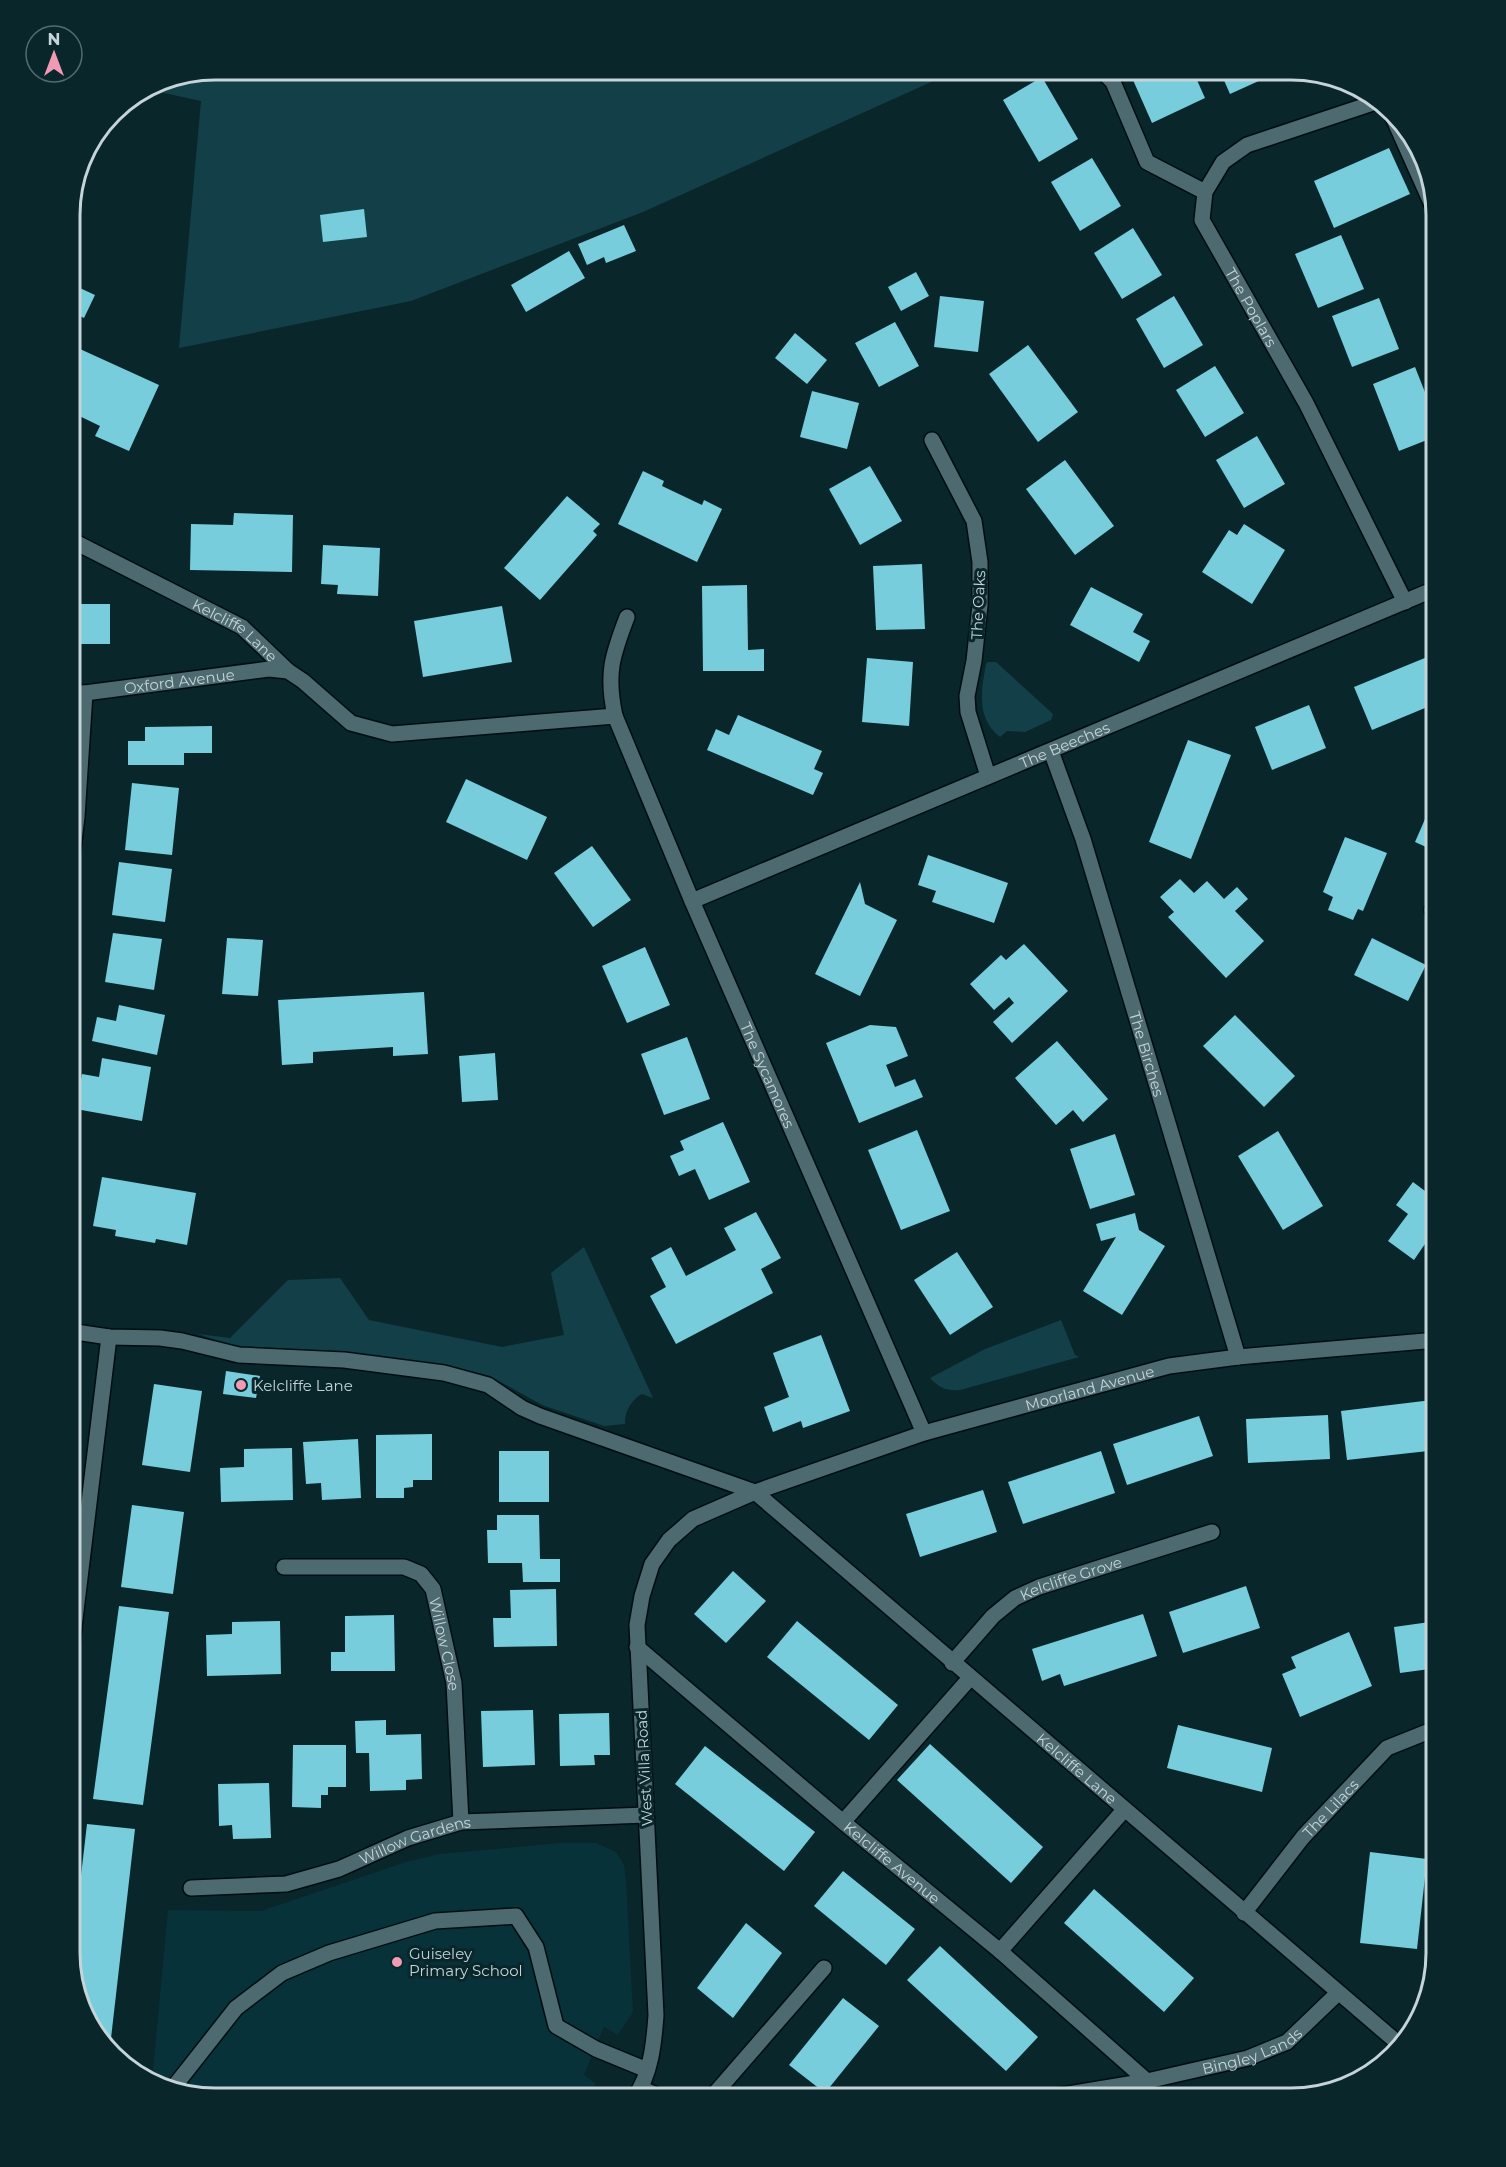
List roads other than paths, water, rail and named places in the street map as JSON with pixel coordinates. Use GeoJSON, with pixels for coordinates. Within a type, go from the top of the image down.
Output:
{"type":"FeatureCollection","features":[{"type":"Feature","properties":{"kind":"street"},"geometry":{"type":"LineString","coordinates":[[1111,80],[1147,162],[1206,192]]}},
{"type":"Feature","properties":{"kind":"street","name":"The Poplars"},"geometry":{"type":"LineString","coordinates":[[1370,104],[1247,145],[1223,162],[1206,192],[1202,220],[1306,403],[1406,602]]}},
{"type":"Feature","properties":{"kind":"street"},"geometry":{"type":"LineString","coordinates":[[1398,131],[1423,186]]}},
{"type":"Feature","properties":{"kind":"street","name":"The Oaks"},"geometry":{"type":"LineString","coordinates":[[932,440],[974,521],[980,562],[980,605],[974,661],[967,696],[968,712],[988,777]]}},
{"type":"Feature","properties":{"kind":"street","name":"Kelcliffe Lane"},"geometry":{"type":"LineString","coordinates":[[80,546],[242,627],[288,670],[351,723],[392,734],[615,716]]}},
{"type":"Feature","properties":{"kind":"street","name":"The Beeches"},"geometry":{"type":"LineString","coordinates":[[692,901],[1426,593]]}},
{"type":"Feature","properties":{"kind":"street","name":"The Sycamores"},"geometry":{"type":"LineString","coordinates":[[627,617],[610,670],[610,694],[615,716],[692,901],[924,1433]]}},
{"type":"Feature","properties":{"kind":"street","name":"Oxford Avenue"},"geometry":{"type":"LineString","coordinates":[[80,693],[269,669],[288,670]]}},
{"type":"Feature","properties":{"kind":"street"},"geometry":{"type":"LineString","coordinates":[[80,770],[85,693]]}},
{"type":"Feature","properties":{"kind":"street","name":"The Birches"},"geometry":{"type":"LineString","coordinates":[[1051,751],[1083,839],[1238,1357]]}},
{"type":"Feature","properties":{"kind":"street"},"geometry":{"type":"LineString","coordinates":[[80,1334],[108,1343],[160,1338],[239,1355],[344,1360],[444,1373],[488,1385],[540,1416],[755,1492]]}},
{"type":"Feature","properties":{"kind":"street","name":"Moorland Avenue"},"geometry":{"type":"LineString","coordinates":[[755,1492],[924,1433],[1169,1366],[1238,1357],[1426,1341]]}},
{"type":"Feature","properties":{"kind":"street"},"geometry":{"type":"LineString","coordinates":[[80,1577],[108,1343]]}},
{"type":"Feature","properties":{"kind":"street","name":"Kelcliffe Lane"},"geometry":{"type":"LineString","coordinates":[[755,1492],[1394,2040]]}},
{"type":"Feature","properties":{"kind":"street","name":"West Villa Road"},"geometry":{"type":"LineString","coordinates":[[640,2087],[654,2041],[656,2015],[638,1647],[642,1596],[652,1564],[669,1540],[693,1519],[755,1492]]}},
{"type":"Feature","properties":{"kind":"street","name":"Kelcliffe Grove"},"geometry":{"type":"LineString","coordinates":[[952,1663],[993,1616],[1015,1598],[1039,1587],[1212,1532]]}},
{"type":"Feature","properties":{"kind":"street","name":"Willow Close"},"geometry":{"type":"LineString","coordinates":[[284,1567],[404,1567],[421,1574],[434,1589],[454,1683],[461,1822]]}},
{"type":"Feature","properties":{"kind":"street","name":"Kelcliffe Avenue"},"geometry":{"type":"LineString","coordinates":[[638,1647],[1000,1952],[1147,2080]]}},
{"type":"Feature","properties":{"kind":"street"},"geometry":{"type":"LineString","coordinates":[[843,1822],[970,1678]]}},
{"type":"Feature","properties":{"kind":"street","name":"The Lilacs"},"geometry":{"type":"LineString","coordinates":[[1244,1913],[1303,1837],[1387,1748],[1426,1732]]}},
{"type":"Feature","properties":{"kind":"street"},"geometry":{"type":"LineString","coordinates":[[1000,1952],[1124,1810]]}},
{"type":"Feature","properties":{"kind":"street","name":"Willow Gardens"},"geometry":{"type":"LineString","coordinates":[[191,1888],[286,1884],[339,1869],[408,1838],[461,1822],[646,1815]]}},
{"type":"Feature","properties":{"kind":"street"},"geometry":{"type":"LineString","coordinates":[[177,2082],[236,2008],[282,1973],[329,1953],[435,1921],[516,1916],[536,1947],[556,2026],[596,2049],[647,2070]]}},
{"type":"Feature","properties":{"kind":"street"},"geometry":{"type":"LineString","coordinates":[[720,2087],[824,1968]]}},
{"type":"Feature","properties":{"kind":"street","name":"Bingley Lands"},"geometry":{"type":"LineString","coordinates":[[1102,2088],[1248,2058],[1287,2042],[1338,1993]]}},
{"type":"Feature","properties":{"kind":"place","name":"Kelcliffe Lane"},"geometry":{"type":"Point","coordinates":[241,1385]}},
{"type":"Feature","properties":{"kind":"place","name":"Guiseley Primary School"},"geometry":{"type":"Point","coordinates":[397,1962]}}]}
